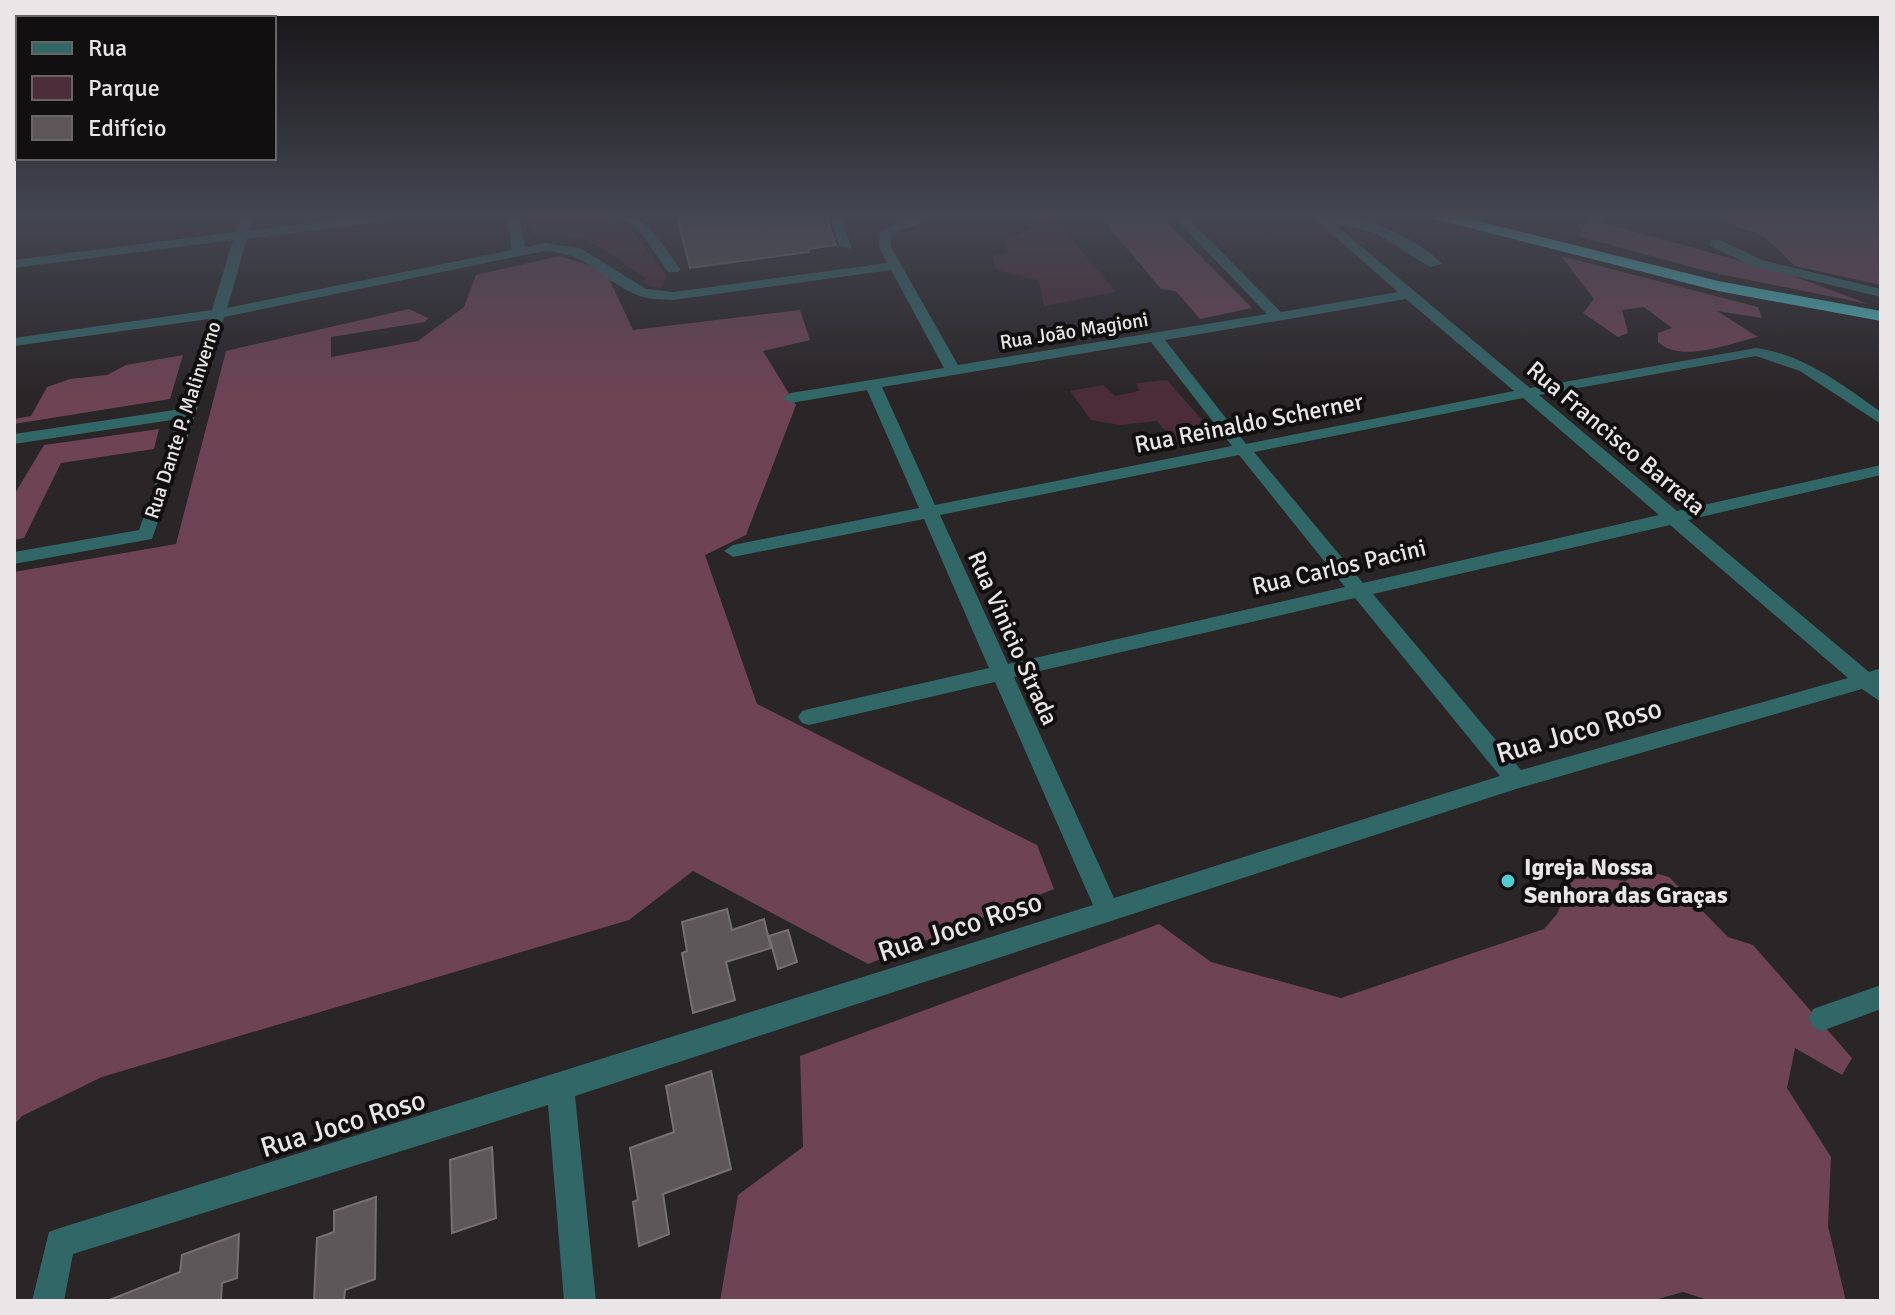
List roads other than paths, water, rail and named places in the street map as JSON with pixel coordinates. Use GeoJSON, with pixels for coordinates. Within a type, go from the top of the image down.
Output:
{"type":"FeatureCollection","features":[{"type":"Feature","properties":{"kind":"highway"},"geometry":{"type":"LineString","coordinates":[[1672,274],[1881,316]]}},
{"type":"Feature","properties":{"kind":"street","name":"Rua Dante P. Malinverno"},"geometry":{"type":"LineString","coordinates":[[14,558],[146,535],[188,413],[229,274]]}},
{"type":"Feature","properties":{"kind":"street"},"geometry":{"type":"LineString","coordinates":[[14,342],[217,314],[410,274]]}},
{"type":"Feature","properties":{"kind":"street"},"geometry":{"type":"LineString","coordinates":[[615,274],[643,293],[673,296],[833,274]]}},
{"type":"Feature","properties":{"kind":"street"},"geometry":{"type":"LineString","coordinates":[[900,274],[953,370]]}},
{"type":"Feature","properties":{"kind":"street"},"geometry":{"type":"LineString","coordinates":[[1236,274],[1279,318]]}},
{"type":"Feature","properties":{"kind":"street","name":"Rua Francisco Barreta"},"geometry":{"type":"LineString","coordinates":[[1387,274],[1672,517],[1876,684]]}},
{"type":"Feature","properties":{"kind":"street"},"geometry":{"type":"LineString","coordinates":[[1804,274],[1881,293]]}},
{"type":"Feature","properties":{"kind":"street","name":"Rua João Magioni"},"geometry":{"type":"LineString","coordinates":[[791,398],[1410,294]]}},
{"type":"Feature","properties":{"kind":"street"},"geometry":{"type":"LineString","coordinates":[[1156,338],[1242,449],[1516,780]]}},
{"type":"Feature","properties":{"kind":"street","name":"Rua Reinaldo Scherner"},"geometry":{"type":"LineString","coordinates":[[733,551],[1526,393],[1756,352],[1775,353],[1796,362],[1881,419]]}},
{"type":"Feature","properties":{"kind":"street","name":"Rua Vinicio Strada"},"geometry":{"type":"LineString","coordinates":[[873,385],[1108,911]]}},
{"type":"Feature","properties":{"kind":"street"},"geometry":{"type":"LineString","coordinates":[[14,439],[188,413]]}},
{"type":"Feature","properties":{"kind":"street","name":"Rua Carlos Pacini"},"geometry":{"type":"LineString","coordinates":[[809,717],[1881,470]]}},
{"type":"Feature","properties":{"kind":"street","name":"Rua Joco Roso"},"geometry":{"type":"LineString","coordinates":[[48,1301],[60,1243],[560,1087],[1516,780],[1876,684]]}},
{"type":"Feature","properties":{"kind":"street"},"geometry":{"type":"LineString","coordinates":[[1822,1018],[1881,997]]}},
{"type":"Feature","properties":{"kind":"street"},"geometry":{"type":"LineString","coordinates":[[560,1087],[580,1301]]}},
{"type":"Feature","properties":{"kind":"place","name":"Igreja Nossa Senhora das Graças"},"geometry":{"type":"Point","coordinates":[1508,881]}}]}
